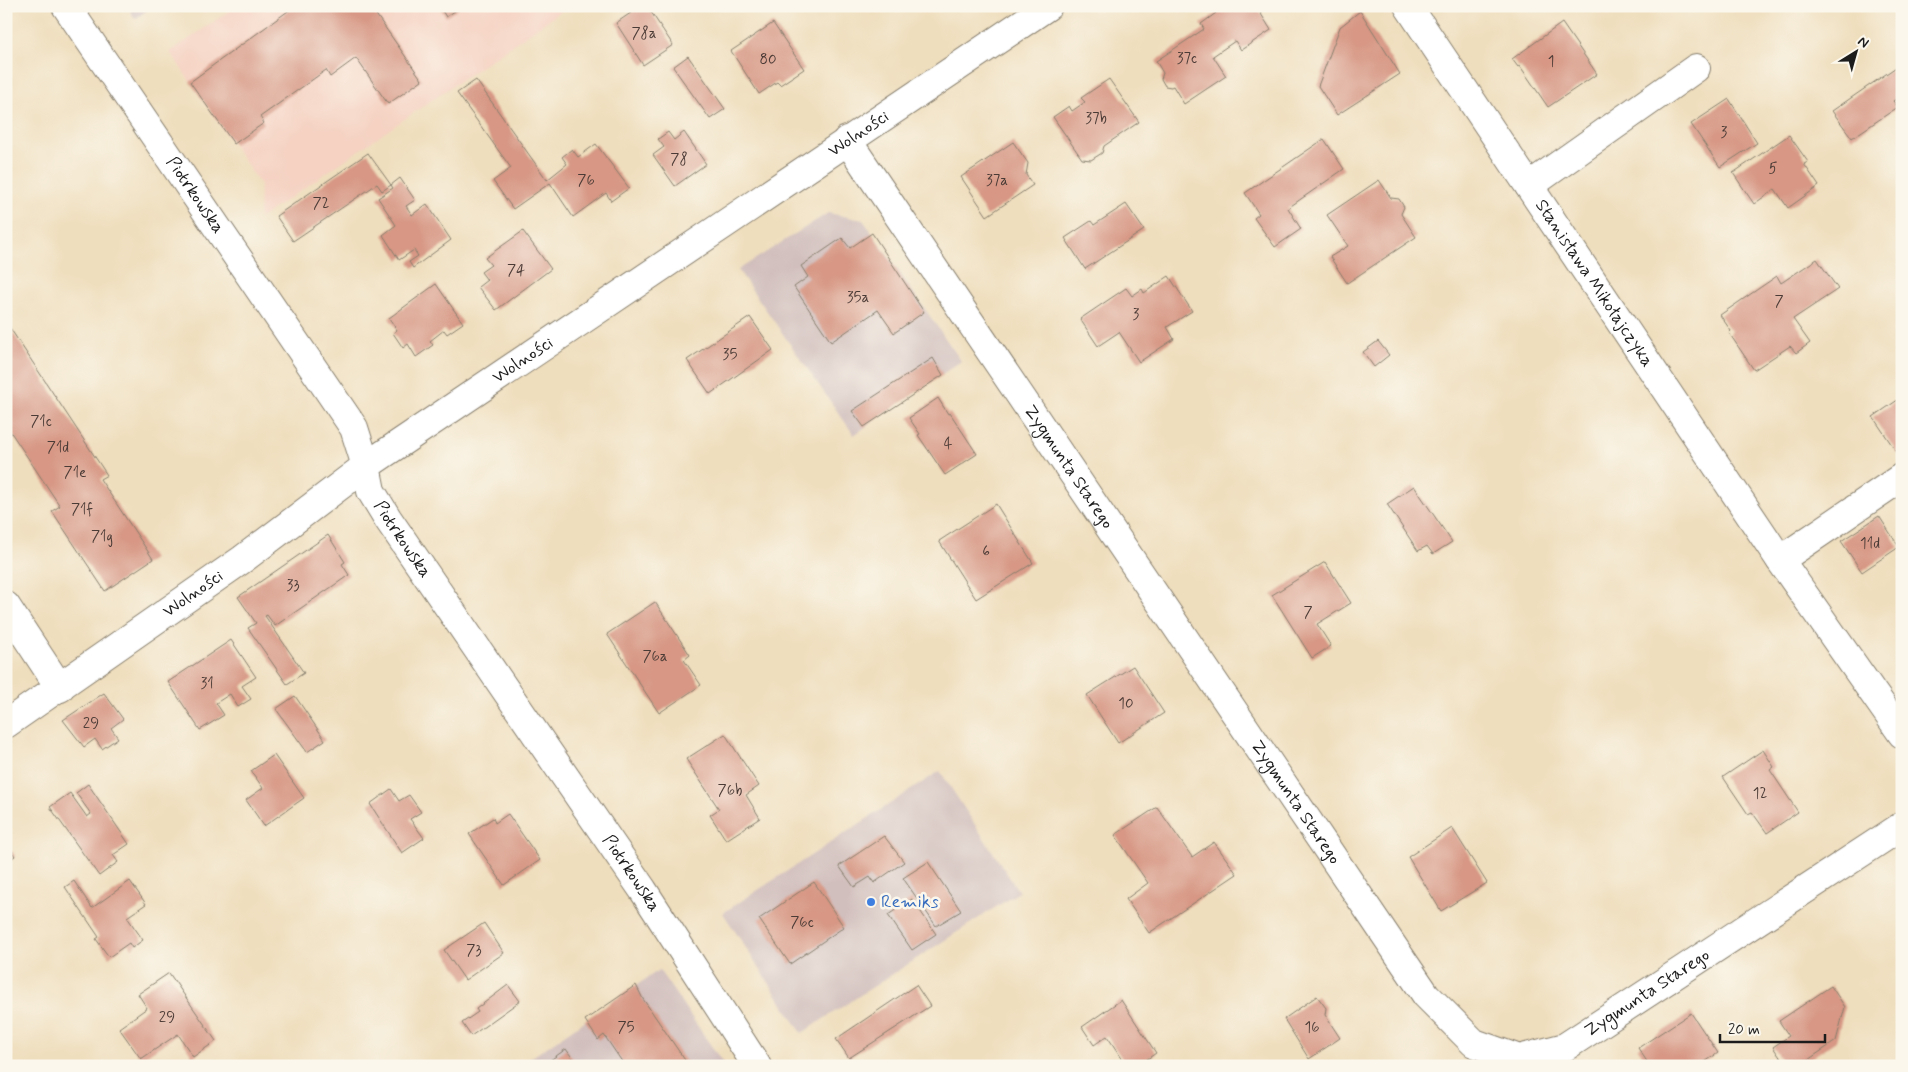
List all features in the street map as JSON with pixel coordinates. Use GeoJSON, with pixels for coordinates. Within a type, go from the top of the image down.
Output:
{"type":"FeatureCollection","features":[{"type":"Feature","properties":{"kind":"street","name":"Piotrkowska"},"geometry":{"type":"LineString","coordinates":[[66,6],[354,428],[366,466],[371,491],[388,519],[643,890],[757,1066]]}},
{"type":"Feature","properties":{"kind":"street","name":"Wolności"},"geometry":{"type":"LineString","coordinates":[[6,724],[244,559],[366,466],[1048,6]]}},
{"type":"Feature","properties":{"kind":"street","name":"Stanisława Mikołajczyka"},"geometry":{"type":"LineString","coordinates":[[1408,6],[1780,560],[1902,734]]}},
{"type":"Feature","properties":{"kind":"street"},"geometry":{"type":"LineString","coordinates":[[1529,186],[1696,68]]}},
{"type":"Feature","properties":{"kind":"street","name":"Zygmunta Starego"},"geometry":{"type":"LineString","coordinates":[[848,140],[1426,995],[1474,1043],[1519,1059],[1565,1047],[1902,826]]}},
{"type":"Feature","properties":{"kind":"street"},"geometry":{"type":"LineString","coordinates":[[1780,560],[1902,476]]}},
{"type":"Feature","properties":{"kind":"street"},"geometry":{"type":"LineString","coordinates":[[6,606],[60,688]]}},
{"type":"Feature","properties":{"kind":"shaded area"},"geometry":{"type":"Polygon","coordinates":[[[127,6],[153,6],[135,19],[127,6]]]}},
{"type":"Feature","properties":{"kind":"shaded area"},"geometry":{"type":"Polygon","coordinates":[[[236,6],[569,6],[259,219],[260,184],[170,52],[236,6]]]}},
{"type":"Feature","properties":{"kind":"shaded area"},"geometry":{"type":"Polygon","coordinates":[[[828,213],[863,220],[961,361],[854,435],[738,270],[828,213]]]}},
{"type":"Feature","properties":{"kind":"shaded area","name":"Remiks"},"geometry":{"type":"Polygon","coordinates":[[[940,771],[1019,892],[802,1033],[723,913],[940,771]]]}},
{"type":"Feature","properties":{"kind":"shaded area"},"geometry":{"type":"Polygon","coordinates":[[[659,970],[725,1066],[519,1066],[659,970]]]}},
{"type":"Feature","properties":{"kind":"building"},"geometry":{"type":"Polygon","coordinates":[[[295,6],[370,6],[422,80],[388,104],[356,58],[330,77],[326,70],[260,117],[264,123],[234,144],[190,82],[295,6]]]}},
{"type":"Feature","properties":{"kind":"building"},"geometry":{"type":"Polygon","coordinates":[[[439,6],[462,6],[446,17],[439,6]]]}},
{"type":"Feature","properties":{"kind":"building"},"geometry":{"type":"Polygon","coordinates":[[[641,6],[647,6],[673,45],[643,65],[616,23],[641,6]]]}},
{"type":"Feature","properties":{"kind":"building"},"geometry":{"type":"Polygon","coordinates":[[[1212,6],[1256,6],[1271,30],[1241,50],[1235,41],[1213,56],[1226,76],[1184,104],[1173,86],[1165,86],[1161,79],[1163,73],[1156,61],[1204,29],[1201,24],[1216,13],[1212,6]]]}},
{"type":"Feature","properties":{"kind":"building"},"geometry":{"type":"Polygon","coordinates":[[[1360,11],[1400,74],[1337,115],[1318,86],[1340,27],[1360,11]]]}},
{"type":"Feature","properties":{"kind":"building"},"geometry":{"type":"Polygon","coordinates":[[[773,23],[804,69],[780,85],[777,82],[759,94],[731,51],[773,23]]]}},
{"type":"Feature","properties":{"kind":"building"},"geometry":{"type":"Polygon","coordinates":[[[1562,23],[1597,74],[1548,107],[1520,66],[1518,67],[1512,59],[1562,23]]]}},
{"type":"Feature","properties":{"kind":"building"},"geometry":{"type":"Polygon","coordinates":[[[688,56],[725,109],[710,119],[673,67],[688,56]]]}},
{"type":"Feature","properties":{"kind":"building"},"geometry":{"type":"Polygon","coordinates":[[[1902,63],[1902,95],[1893,101],[1898,107],[1852,138],[1832,111],[1902,63]]]}},
{"type":"Feature","properties":{"kind":"building"},"geometry":{"type":"Polygon","coordinates":[[[1109,79],[1139,122],[1104,146],[1102,153],[1091,160],[1082,159],[1053,117],[1069,106],[1072,111],[1085,102],[1081,98],[1109,79]]]}},
{"type":"Feature","properties":{"kind":"building"},"geometry":{"type":"Polygon","coordinates":[[[476,80],[547,180],[567,164],[562,157],[572,149],[578,157],[596,144],[629,188],[611,201],[606,193],[573,217],[550,183],[513,209],[493,181],[511,168],[457,93],[476,80]]]}},
{"type":"Feature","properties":{"kind":"building"},"geometry":{"type":"Polygon","coordinates":[[[1729,99],[1757,143],[1720,167],[1691,124],[1729,99]]]}},
{"type":"Feature","properties":{"kind":"building"},"geometry":{"type":"Polygon","coordinates":[[[668,132],[674,140],[684,132],[706,164],[675,186],[653,155],[664,147],[658,139],[668,132]]]}},
{"type":"Feature","properties":{"kind":"building"},"geometry":{"type":"Polygon","coordinates":[[[1789,135],[1808,162],[1804,164],[1819,186],[1788,208],[1775,189],[1754,204],[1733,173],[1789,135]]]}},
{"type":"Feature","properties":{"kind":"building"},"geometry":{"type":"Polygon","coordinates":[[[1324,139],[1344,169],[1288,208],[1301,229],[1275,247],[1254,218],[1259,214],[1245,193],[1324,139]]]}},
{"type":"Feature","properties":{"kind":"building"},"geometry":{"type":"Polygon","coordinates":[[[1013,142],[1028,163],[1026,175],[1033,185],[987,216],[961,177],[1013,142]]]}},
{"type":"Feature","properties":{"kind":"building"},"geometry":{"type":"Polygon","coordinates":[[[368,153],[391,185],[382,191],[377,184],[293,241],[276,216],[368,153]]]}},
{"type":"Feature","properties":{"kind":"building"},"geometry":{"type":"Polygon","coordinates":[[[400,178],[415,200],[406,206],[412,215],[427,204],[451,240],[413,268],[409,262],[418,256],[414,250],[399,260],[383,235],[396,225],[378,198],[393,188],[391,185],[400,178]]]}},
{"type":"Feature","properties":{"kind":"building"},"geometry":{"type":"Polygon","coordinates":[[[1379,180],[1391,198],[1399,199],[1404,207],[1401,214],[1416,237],[1347,283],[1330,257],[1348,246],[1327,215],[1379,180]]]}},
{"type":"Feature","properties":{"kind":"building"},"geometry":{"type":"Polygon","coordinates":[[[1126,204],[1144,230],[1085,269],[1065,238],[1091,221],[1094,225],[1126,204]]]}},
{"type":"Feature","properties":{"kind":"building"},"geometry":{"type":"Polygon","coordinates":[[[523,231],[551,269],[496,310],[478,287],[487,280],[481,272],[491,265],[485,258],[523,231]]]}},
{"type":"Feature","properties":{"kind":"building"},"geometry":{"type":"Polygon","coordinates":[[[872,233],[924,312],[894,333],[878,310],[831,342],[794,287],[808,277],[801,266],[842,238],[850,248],[872,233]]]}},
{"type":"Feature","properties":{"kind":"building"},"geometry":{"type":"Polygon","coordinates":[[[1817,259],[1838,289],[1793,319],[1810,343],[1796,353],[1790,346],[1754,370],[1729,333],[1731,331],[1720,315],[1777,276],[1781,283],[1817,259]]]}},
{"type":"Feature","properties":{"kind":"building"},"geometry":{"type":"Polygon","coordinates":[[[1169,276],[1192,311],[1167,327],[1174,339],[1139,362],[1119,332],[1098,346],[1080,319],[1126,288],[1132,296],[1142,289],[1144,293],[1169,276]]]}},
{"type":"Feature","properties":{"kind":"building"},"geometry":{"type":"Polygon","coordinates":[[[436,284],[463,323],[447,334],[444,330],[430,341],[433,345],[416,357],[408,344],[403,348],[393,333],[397,330],[389,318],[436,284]]]}},
{"type":"Feature","properties":{"kind":"building"},"geometry":{"type":"Polygon","coordinates":[[[750,317],[773,350],[710,394],[687,360],[750,317]]]}},
{"type":"Feature","properties":{"kind":"building"},"geometry":{"type":"Polygon","coordinates":[[[6,322],[107,475],[100,479],[153,559],[105,591],[52,511],[60,506],[6,425],[6,322]]]}},
{"type":"Feature","properties":{"kind":"building"},"geometry":{"type":"Polygon","coordinates":[[[1378,341],[1389,355],[1374,367],[1363,352],[1378,341]]]}},
{"type":"Feature","properties":{"kind":"building"},"geometry":{"type":"Polygon","coordinates":[[[933,358],[943,375],[864,427],[852,411],[933,358]]]}},
{"type":"Feature","properties":{"kind":"building"},"geometry":{"type":"Polygon","coordinates":[[[1902,397],[1902,452],[1898,454],[1873,417],[1902,397]]]}},
{"type":"Feature","properties":{"kind":"building"},"geometry":{"type":"Polygon","coordinates":[[[938,398],[977,454],[945,475],[909,418],[938,398]]]}},
{"type":"Feature","properties":{"kind":"building"},"geometry":{"type":"Polygon","coordinates":[[[1414,486],[1452,542],[1433,554],[1427,546],[1418,551],[1387,504],[1414,486]]]}},
{"type":"Feature","properties":{"kind":"building"},"geometry":{"type":"Polygon","coordinates":[[[996,504],[1033,563],[976,599],[939,541],[996,504]]]}},
{"type":"Feature","properties":{"kind":"building"},"geometry":{"type":"Polygon","coordinates":[[[1879,516],[1899,547],[1862,572],[1841,541],[1879,516]]]}},
{"type":"Feature","properties":{"kind":"building"},"geometry":{"type":"Polygon","coordinates":[[[328,535],[345,562],[342,564],[349,575],[275,626],[267,615],[265,616],[304,673],[287,684],[248,628],[256,623],[238,597],[328,535]]]}},
{"type":"Feature","properties":{"kind":"building"},"geometry":{"type":"Polygon","coordinates":[[[1325,562],[1351,603],[1317,624],[1331,646],[1312,658],[1272,595],[1325,562]]]}},
{"type":"Feature","properties":{"kind":"building"},"geometry":{"type":"Polygon","coordinates":[[[655,602],[690,655],[684,660],[701,685],[659,713],[607,634],[655,602]]]}},
{"type":"Feature","properties":{"kind":"building"},"geometry":{"type":"Polygon","coordinates":[[[231,640],[256,677],[242,686],[251,699],[238,707],[230,694],[216,703],[224,715],[200,730],[168,682],[231,640]]]}},
{"type":"Feature","properties":{"kind":"building"},"geometry":{"type":"Polygon","coordinates":[[[1133,666],[1164,713],[1118,743],[1087,695],[1133,666]]]}},
{"type":"Feature","properties":{"kind":"building"},"geometry":{"type":"Polygon","coordinates":[[[104,693],[123,719],[111,728],[118,738],[102,749],[95,739],[84,747],[63,720],[104,693]]]}},
{"type":"Feature","properties":{"kind":"building"},"geometry":{"type":"Polygon","coordinates":[[[295,696],[325,740],[307,752],[276,709],[295,696]]]}},
{"type":"Feature","properties":{"kind":"building"},"geometry":{"type":"Polygon","coordinates":[[[725,734],[759,786],[746,795],[760,818],[726,840],[710,815],[719,809],[686,759],[725,734]]]}},
{"type":"Feature","properties":{"kind":"building"},"geometry":{"type":"Polygon","coordinates":[[[1763,750],[1774,767],[1770,770],[1798,812],[1767,833],[1752,812],[1748,814],[1723,777],[1763,750]]]}},
{"type":"Feature","properties":{"kind":"building"},"geometry":{"type":"Polygon","coordinates":[[[274,755],[304,798],[264,826],[246,800],[263,788],[251,771],[274,755]]]}},
{"type":"Feature","properties":{"kind":"building"},"geometry":{"type":"Polygon","coordinates":[[[88,784],[129,844],[113,855],[118,862],[99,876],[50,807],[70,793],[87,817],[91,814],[76,793],[88,784]]]}},
{"type":"Feature","properties":{"kind":"building"},"geometry":{"type":"Polygon","coordinates":[[[391,789],[399,801],[409,795],[421,812],[410,819],[424,838],[402,853],[370,804],[391,789]]]}},
{"type":"Feature","properties":{"kind":"building"},"geometry":{"type":"Polygon","coordinates":[[[1157,807],[1192,857],[1214,842],[1237,874],[1149,933],[1126,899],[1148,883],[1115,835],[1157,807]]]}},
{"type":"Feature","properties":{"kind":"building"},"geometry":{"type":"Polygon","coordinates":[[[508,814],[540,860],[504,885],[469,834],[493,818],[495,823],[508,814]]]}},
{"type":"Feature","properties":{"kind":"building"},"geometry":{"type":"Polygon","coordinates":[[[1452,828],[1487,883],[1441,911],[1408,857],[1452,828]]]}},
{"type":"Feature","properties":{"kind":"building"},"geometry":{"type":"Polygon","coordinates":[[[884,836],[904,862],[874,883],[870,877],[854,887],[839,866],[884,836]]]}},
{"type":"Feature","properties":{"kind":"building"},"geometry":{"type":"Polygon","coordinates":[[[6,843],[15,856],[6,862],[6,843]]]}},
{"type":"Feature","properties":{"kind":"building"},"geometry":{"type":"Polygon","coordinates":[[[928,862],[961,911],[936,926],[903,878],[928,862]]]}},
{"type":"Feature","properties":{"kind":"building"},"geometry":{"type":"Polygon","coordinates":[[[74,881],[92,908],[130,881],[146,904],[127,917],[143,940],[132,948],[129,943],[109,957],[96,939],[99,937],[65,887],[74,881]]]}},
{"type":"Feature","properties":{"kind":"building"},"geometry":{"type":"Polygon","coordinates":[[[814,882],[844,927],[790,964],[759,919],[814,882]]]}},
{"type":"Feature","properties":{"kind":"building"},"geometry":{"type":"Polygon","coordinates":[[[912,899],[936,934],[912,950],[888,915],[912,899]]]}},
{"type":"Feature","properties":{"kind":"building"},"geometry":{"type":"Polygon","coordinates":[[[484,923],[504,953],[465,980],[444,950],[484,923]]]}},
{"type":"Feature","properties":{"kind":"building"},"geometry":{"type":"Polygon","coordinates":[[[169,973],[216,1041],[193,1057],[178,1034],[141,1059],[119,1028],[147,1008],[138,994],[169,973]]]}},
{"type":"Feature","properties":{"kind":"building"},"geometry":{"type":"Polygon","coordinates":[[[508,985],[520,1001],[471,1036],[462,1023],[478,1012],[476,1009],[508,985]]]}},
{"type":"Feature","properties":{"kind":"building"},"geometry":{"type":"Polygon","coordinates":[[[636,985],[643,999],[689,1066],[625,1066],[604,1035],[598,1040],[585,1020],[636,985]]]}},
{"type":"Feature","properties":{"kind":"building"},"geometry":{"type":"Polygon","coordinates":[[[916,985],[930,1006],[849,1058],[836,1039],[916,985]]]}},
{"type":"Feature","properties":{"kind":"building"},"geometry":{"type":"Polygon","coordinates":[[[1831,986],[1845,1007],[1836,1041],[1799,1066],[1786,1066],[1773,1047],[1789,1036],[1779,1021],[1831,986]]]}},
{"type":"Feature","properties":{"kind":"building"},"geometry":{"type":"Polygon","coordinates":[[[1317,996],[1326,1008],[1325,1015],[1340,1038],[1309,1059],[1284,1019],[1317,996]]]}},
{"type":"Feature","properties":{"kind":"building"},"geometry":{"type":"Polygon","coordinates":[[[1121,1000],[1156,1053],[1137,1066],[1127,1066],[1107,1036],[1094,1045],[1082,1027],[1121,1000]]]}},
{"type":"Feature","properties":{"kind":"building"},"geometry":{"type":"Polygon","coordinates":[[[1691,1013],[1718,1053],[1699,1066],[1650,1066],[1638,1048],[1691,1013]]]}},
{"type":"Feature","properties":{"kind":"building"},"geometry":{"type":"Polygon","coordinates":[[[566,1049],[578,1066],[542,1066],[566,1049]]]}},
{"type":"Feature","properties":{"kind":"place","name":"Remiks"},"geometry":{"type":"Point","coordinates":[871,902]}}]}
